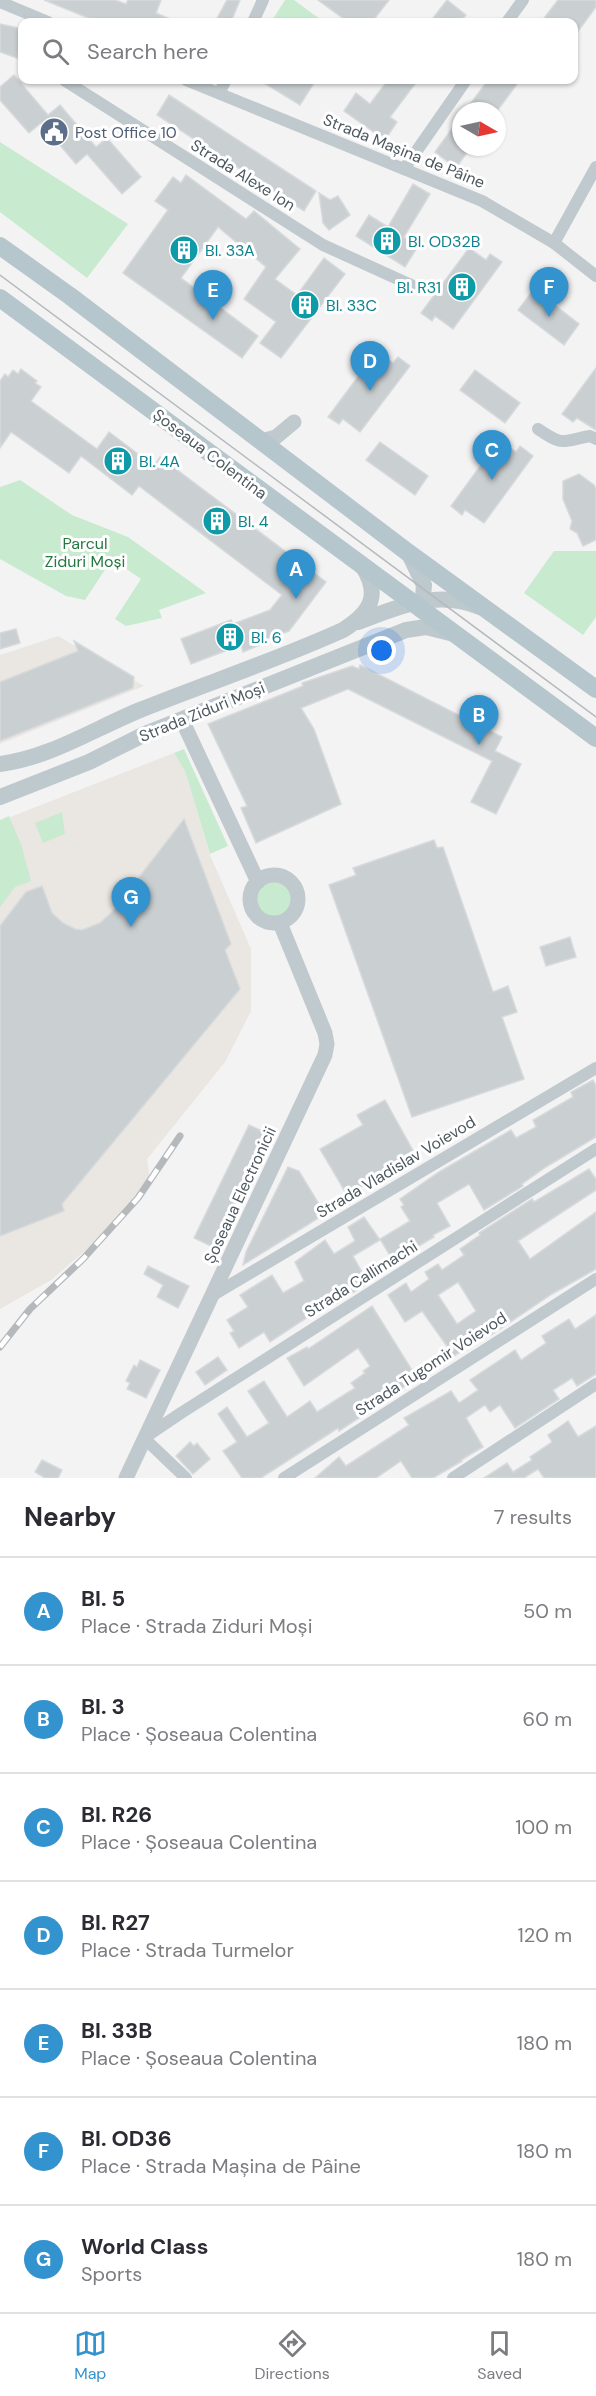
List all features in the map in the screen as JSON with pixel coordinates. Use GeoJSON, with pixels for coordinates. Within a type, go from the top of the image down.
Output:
{"type":"FeatureCollection","features":[{"type":"Feature","properties":{"kind":"main road"},"geometry":{"type":"LineString","coordinates":[[0,246],[70,296],[406,551],[596,689]]}},
{"type":"Feature","properties":{"kind":"main road","name":"Șoseaua Colentina"},"geometry":{"type":"LineString","coordinates":[[0,298],[363,567],[419,604],[458,636],[596,738]]}},
{"type":"Feature","properties":{"kind":"main road"},"geometry":{"type":"LineString","coordinates":[[406,551],[423,579],[419,604],[406,630]]}},
{"type":"Feature","properties":{"kind":"main road","name":"Strada Ziduri Moși"},"geometry":{"type":"LineString","coordinates":[[351,625],[367,609],[372,596],[371,583],[363,567]]}},
{"type":"Feature","properties":{"kind":"main road","name":"Strada Ziduri Moși"},"geometry":{"type":"LineString","coordinates":[[0,764],[29,758],[147,707],[351,625],[419,604],[462,601],[489,611]]}},
{"type":"Feature","properties":{"kind":"main road","name":"Șoseaua Colentina"},"geometry":{"type":"LineString","coordinates":[[406,630],[434,628],[458,636]]}},
{"type":"Feature","properties":{"kind":"main road","name":"Strada Ziduri Moși"},"geometry":{"type":"LineString","coordinates":[[0,797],[89,762],[137,738],[406,630]]}},
{"type":"Feature","properties":{"kind":"street"},"geometry":{"type":"LineString","coordinates":[[255,18],[263,0]]}},
{"type":"Feature","properties":{"kind":"street"},"geometry":{"type":"LineString","coordinates":[[510,18],[523,0]]}},
{"type":"Feature","properties":{"kind":"street"},"geometry":{"type":"LineString","coordinates":[[0,2],[15,4],[41,18]]}},
{"type":"Feature","properties":{"kind":"street","name":"Strada Alexe Ion"},"geometry":{"type":"LineString","coordinates":[[70,84],[323,245],[411,285]]}},
{"type":"Feature","properties":{"kind":"street","name":"Strada Mașina de Pâine"},"geometry":{"type":"LineString","coordinates":[[196,84],[482,201],[554,243],[596,276]]}},
{"type":"Feature","properties":{"kind":"street"},"geometry":{"type":"LineString","coordinates":[[219,93],[224,84]]}},
{"type":"Feature","properties":{"kind":"street"},"geometry":{"type":"LineString","coordinates":[[404,169],[463,84]]}},
{"type":"Feature","properties":{"kind":"street"},"geometry":{"type":"LineString","coordinates":[[554,243],[596,167]]}},
{"type":"Feature","properties":{"kind":"street"},"geometry":{"type":"LineString","coordinates":[[261,441],[284,432],[294,422],[288,435],[285,459]]}},
{"type":"Feature","properties":{"kind":"street"},"geometry":{"type":"LineString","coordinates":[[538,429],[554,440],[564,442],[590,436],[596,439]]}},
{"type":"Feature","properties":{"kind":"street"},"geometry":{"type":"LineString","coordinates":[[182,720],[258,882]]}},
{"type":"Feature","properties":{"kind":"street"},"geometry":{"type":"LineString","coordinates":[[268,876],[285,877],[296,888],[298,896],[295,911],[291,917],[280,923],[264,921],[253,910],[250,895],[258,882],[268,876]]}},
{"type":"Feature","properties":{"kind":"street","name":"Șoseaua Electronicii"},"geometry":{"type":"LineString","coordinates":[[126,1478],[326,1049],[326,1033],[280,923]]}},
{"type":"Feature","properties":{"kind":"street","name":"Strada Vladislav Voievod"},"geometry":{"type":"LineString","coordinates":[[213,1295],[596,1068]]}},
{"type":"Feature","properties":{"kind":"street","name":"Strada Callimachi"},"geometry":{"type":"LineString","coordinates":[[144,1438],[596,1149]]}},
{"type":"Feature","properties":{"kind":"street","name":"Strada Tugomir Voievod"},"geometry":{"type":"LineString","coordinates":[[284,1478],[596,1279]]}},
{"type":"Feature","properties":{"kind":"street"},"geometry":{"type":"LineString","coordinates":[[453,1478],[596,1384]]}},
{"type":"Feature","properties":{"kind":"street"},"geometry":{"type":"LineString","coordinates":[[144,1438],[186,1478]]}},
{"type":"Feature","properties":{"kind":"shaded area"},"geometry":{"type":"Polygon","coordinates":[[[58,636],[144,686],[0,744],[0,655],[58,636]]]}},
{"type":"Feature","properties":{"kind":"shaded area"},"geometry":{"type":"Polygon","coordinates":[[[174,753],[185,771],[210,855],[251,949],[251,1011],[225,1062],[147,1159],[150,1180],[94,1243],[51,1280],[0,1309],[0,821],[174,753]]]}},
{"type":"Feature","properties":{"kind":"green space"},"geometry":{"type":"Polygon","coordinates":[[[285,0],[294,0],[319,18],[274,18],[285,0]]]}},
{"type":"Feature","properties":{"kind":"green space"},"geometry":{"type":"Polygon","coordinates":[[[0,142],[128,224],[87,278],[0,212],[0,142]]]}},
{"type":"Feature","properties":{"kind":"green space","name":"Parcul Ziduri Moși"},"geometry":{"type":"Polygon","coordinates":[[[20,480],[72,515],[128,537],[206,593],[159,610],[162,618],[126,626],[115,619],[141,579],[112,559],[85,600],[66,596],[0,559],[0,487],[20,480]]]}},
{"type":"Feature","properties":{"kind":"green space"},"geometry":{"type":"Polygon","coordinates":[[[554,551],[596,551],[596,617],[583,635],[524,593],[554,551]]]}},
{"type":"Feature","properties":{"kind":"green space"},"geometry":{"type":"Polygon","coordinates":[[[184,749],[228,846],[210,854],[185,771],[174,753],[184,749]]]}},
{"type":"Feature","properties":{"kind":"green space"},"geometry":{"type":"Polygon","coordinates":[[[62,812],[65,834],[43,843],[35,823],[62,812]]]}},
{"type":"Feature","properties":{"kind":"green space"},"geometry":{"type":"Polygon","coordinates":[[[9,816],[21,844],[31,881],[15,887],[0,907],[0,820],[9,816]]]}},
{"type":"Feature","properties":{"kind":"green space"},"geometry":{"type":"Polygon","coordinates":[[[269,875],[279,875],[291,882],[298,894],[298,904],[291,916],[279,923],[269,923],[254,912],[250,904],[250,894],[261,879],[269,875]]]}},
{"type":"Feature","properties":{"kind":"building"},"geometry":{"type":"Polygon","coordinates":[[[44,0],[115,0],[126,4],[128,0],[161,0],[156,13],[168,18],[88,18],[44,0]]]}},
{"type":"Feature","properties":{"kind":"building"},"geometry":{"type":"Polygon","coordinates":[[[227,0],[240,0],[233,18],[217,18],[227,0]]]}},
{"type":"Feature","properties":{"kind":"building"},"geometry":{"type":"Polygon","coordinates":[[[318,0],[389,0],[375,18],[343,18],[318,0]]]}},
{"type":"Feature","properties":{"kind":"building"},"geometry":{"type":"Polygon","coordinates":[[[447,0],[466,15],[463,18],[433,18],[447,0]]]}},
{"type":"Feature","properties":{"kind":"building"},"geometry":{"type":"Polygon","coordinates":[[[558,0],[596,0],[596,7],[578,31],[578,18],[544,18],[558,0]]]}},
{"type":"Feature","properties":{"kind":"building"},"geometry":{"type":"Polygon","coordinates":[[[0,24],[18,28],[17,58],[0,52],[0,24]]]}},
{"type":"Feature","properties":{"kind":"building"},"geometry":{"type":"Polygon","coordinates":[[[14,75],[18,84],[22,84],[48,115],[60,105],[96,147],[107,138],[141,177],[122,194],[87,154],[76,164],[41,123],[29,133],[0,100],[0,87],[14,75]]]}},
{"type":"Feature","properties":{"kind":"building"},"geometry":{"type":"Polygon","coordinates":[[[266,84],[313,84],[300,105],[266,84]]]}},
{"type":"Feature","properties":{"kind":"building"},"geometry":{"type":"Polygon","coordinates":[[[385,84],[415,84],[390,117],[397,122],[385,140],[344,111],[356,93],[370,104],[385,84]]]}},
{"type":"Feature","properties":{"kind":"building"},"geometry":{"type":"Polygon","coordinates":[[[485,84],[517,84],[504,102],[472,102],[485,84]]]}},
{"type":"Feature","properties":{"kind":"building"},"geometry":{"type":"Polygon","coordinates":[[[169,95],[316,191],[304,211],[157,115],[169,95]]]}},
{"type":"Feature","properties":{"kind":"building"},"geometry":{"type":"Polygon","coordinates":[[[452,128],[452,156],[465,156],[456,168],[435,152],[452,128]]]}},
{"type":"Feature","properties":{"kind":"building"},"geometry":{"type":"Polygon","coordinates":[[[186,175],[246,219],[254,211],[300,249],[275,279],[297,295],[324,258],[345,274],[281,358],[260,343],[276,322],[244,299],[266,267],[218,227],[181,278],[258,336],[242,358],[123,273],[168,210],[155,201],[173,177],[181,183],[186,175]]]}},
{"type":"Feature","properties":{"kind":"building"},"geometry":{"type":"Polygon","coordinates":[[[413,184],[430,194],[404,237],[418,246],[405,267],[356,236],[369,215],[388,227],[413,184]]]}},
{"type":"Feature","properties":{"kind":"building"},"geometry":{"type":"Polygon","coordinates":[[[319,193],[330,200],[338,196],[350,215],[329,230],[323,223],[319,193]]]}},
{"type":"Feature","properties":{"kind":"building","name":"Bl. R31"},"geometry":{"type":"Polygon","coordinates":[[[469,248],[486,260],[490,254],[502,262],[453,329],[435,316],[432,321],[421,313],[469,248]]]}},
{"type":"Feature","properties":{"kind":"building"},"geometry":{"type":"Polygon","coordinates":[[[534,289],[579,324],[564,345],[518,310],[534,289]]]}},
{"type":"Feature","properties":{"kind":"building"},"geometry":{"type":"Polygon","coordinates":[[[377,351],[393,363],[398,357],[410,366],[360,432],[343,419],[339,424],[328,417],[377,351]]]}},
{"type":"Feature","properties":{"kind":"building"},"geometry":{"type":"Polygon","coordinates":[[[596,368],[596,430],[577,418],[573,422],[562,414],[596,368]]]}},
{"type":"Feature","properties":{"kind":"building"},"geometry":{"type":"Polygon","coordinates":[[[21,369],[41,387],[31,401],[97,449],[109,432],[154,466],[160,457],[326,582],[289,631],[264,640],[265,643],[243,652],[241,645],[191,664],[181,639],[231,620],[233,624],[270,610],[282,595],[139,486],[132,495],[81,456],[69,473],[11,432],[0,448],[0,381],[5,374],[8,377],[13,370],[18,374],[21,369]]]}},
{"type":"Feature","properties":{"kind":"building"},"geometry":{"type":"Polygon","coordinates":[[[475,370],[520,403],[505,423],[460,390],[475,370]]]}},
{"type":"Feature","properties":{"kind":"building"},"geometry":{"type":"Polygon","coordinates":[[[499,440],[516,452],[520,446],[533,456],[484,523],[465,510],[462,515],[451,506],[499,440]]]}},
{"type":"Feature","properties":{"kind":"building"},"geometry":{"type":"Polygon","coordinates":[[[380,442],[428,476],[415,495],[366,460],[380,442]]]}},
{"type":"Feature","properties":{"kind":"building"},"geometry":{"type":"Polygon","coordinates":[[[579,474],[596,489],[596,540],[583,546],[577,533],[570,529],[572,521],[563,499],[563,481],[579,474]]]}},
{"type":"Feature","properties":{"kind":"building"},"geometry":{"type":"Polygon","coordinates":[[[16,629],[20,643],[0,649],[0,633],[16,629]]]}},
{"type":"Feature","properties":{"kind":"building"},"geometry":{"type":"Polygon","coordinates":[[[74,641],[134,677],[133,688],[0,741],[0,682],[78,651],[74,641]]]}},
{"type":"Feature","properties":{"kind":"building"},"geometry":{"type":"Polygon","coordinates":[[[360,665],[502,737],[495,751],[521,764],[496,814],[471,802],[492,761],[348,689],[301,708],[314,729],[341,804],[256,843],[241,808],[247,806],[208,724],[303,686],[302,683],[352,666],[359,669],[360,665]]]}},
{"type":"Feature","properties":{"kind":"building"},"geometry":{"type":"Polygon","coordinates":[[[184,819],[231,944],[225,950],[240,989],[62,1204],[64,1211],[0,1236],[0,926],[26,892],[42,886],[52,913],[63,923],[82,930],[100,923],[113,911],[184,819]]]}},
{"type":"Feature","properties":{"kind":"building"},"geometry":{"type":"Polygon","coordinates":[[[434,840],[437,848],[443,847],[493,992],[508,986],[517,1012],[502,1017],[524,1079],[412,1117],[329,885],[356,875],[353,868],[434,840]]]}},
{"type":"Feature","properties":{"kind":"building"},"geometry":{"type":"Polygon","coordinates":[[[570,937],[576,957],[546,966],[540,947],[570,937]]]}},
{"type":"Feature","properties":{"kind":"building"},"geometry":{"type":"Polygon","coordinates":[[[593,1080],[596,1086],[596,1137],[546,1167],[522,1184],[523,1186],[484,1210],[469,1184],[437,1203],[450,1226],[433,1235],[434,1237],[412,1250],[414,1253],[395,1264],[380,1239],[410,1221],[401,1207],[404,1205],[400,1199],[439,1172],[511,1130],[516,1138],[536,1127],[533,1120],[573,1097],[571,1092],[593,1080]]]}},
{"type":"Feature","properties":{"kind":"building"},"geometry":{"type":"Polygon","coordinates":[[[385,1100],[416,1156],[347,1195],[320,1149],[363,1125],[357,1115],[385,1100]]]}},
{"type":"Feature","properties":{"kind":"building"},"geometry":{"type":"Polygon","coordinates":[[[249,1125],[269,1134],[215,1248],[194,1238],[249,1125]]]}},
{"type":"Feature","properties":{"kind":"building"},"geometry":{"type":"Polygon","coordinates":[[[288,1167],[299,1171],[325,1214],[243,1265],[246,1252],[288,1167]]]}},
{"type":"Feature","properties":{"kind":"building"},"geometry":{"type":"Polygon","coordinates":[[[589,1169],[596,1179],[596,1190],[518,1241],[530,1259],[596,1212],[596,1269],[552,1294],[491,1335],[485,1325],[466,1337],[471,1345],[454,1356],[422,1311],[405,1322],[388,1295],[406,1283],[411,1292],[429,1279],[425,1272],[438,1264],[442,1270],[464,1255],[460,1249],[480,1235],[479,1233],[532,1199],[534,1202],[589,1169]],[[458,1282],[438,1295],[457,1324],[476,1311],[458,1282]]]}},
{"type":"Feature","properties":{"kind":"building"},"geometry":{"type":"Polygon","coordinates":[[[364,1217],[380,1240],[353,1256],[368,1283],[334,1305],[332,1301],[270,1342],[264,1332],[239,1348],[230,1333],[234,1331],[227,1320],[248,1307],[240,1295],[272,1275],[283,1293],[304,1281],[295,1262],[325,1240],[334,1254],[355,1241],[348,1227],[364,1217]]]}},
{"type":"Feature","properties":{"kind":"building"},"geometry":{"type":"Polygon","coordinates":[[[148,1266],[189,1286],[178,1308],[157,1297],[163,1285],[144,1274],[148,1266]]]}},
{"type":"Feature","properties":{"kind":"building"},"geometry":{"type":"Polygon","coordinates":[[[372,1306],[417,1378],[339,1431],[338,1428],[261,1478],[242,1478],[223,1451],[237,1442],[218,1414],[227,1407],[247,1437],[269,1423],[248,1391],[264,1381],[287,1417],[310,1401],[317,1412],[355,1388],[351,1383],[365,1373],[363,1371],[370,1366],[358,1348],[304,1386],[287,1358],[307,1347],[308,1349],[372,1306]]]}},
{"type":"Feature","properties":{"kind":"building"},"geometry":{"type":"Polygon","coordinates":[[[596,1315],[596,1374],[577,1386],[572,1378],[553,1390],[559,1399],[515,1428],[500,1405],[490,1412],[485,1405],[466,1418],[483,1447],[433,1478],[412,1478],[401,1461],[376,1478],[315,1478],[339,1457],[346,1466],[409,1425],[404,1418],[451,1391],[459,1403],[478,1390],[470,1380],[515,1350],[521,1360],[546,1343],[542,1336],[569,1319],[575,1329],[596,1315]]]}},
{"type":"Feature","properties":{"kind":"building"},"geometry":{"type":"Polygon","coordinates":[[[218,1357],[227,1370],[205,1385],[196,1372],[218,1357]]]}},
{"type":"Feature","properties":{"kind":"building"},"geometry":{"type":"Polygon","coordinates":[[[140,1360],[160,1370],[146,1398],[127,1389],[130,1383],[126,1381],[134,1365],[137,1367],[140,1360]]]}},
{"type":"Feature","properties":{"kind":"building"},"geometry":{"type":"Polygon","coordinates":[[[568,1421],[578,1437],[596,1426],[596,1478],[544,1478],[538,1469],[524,1478],[484,1478],[507,1463],[513,1472],[532,1460],[530,1457],[552,1442],[548,1435],[568,1421]]]}},
{"type":"Feature","properties":{"kind":"building"},"geometry":{"type":"Polygon","coordinates":[[[190,1442],[194,1446],[197,1443],[210,1459],[193,1474],[176,1456],[190,1442]]]}},
{"type":"Feature","properties":{"kind":"building"},"geometry":{"type":"Polygon","coordinates":[[[42,1460],[62,1470],[58,1478],[45,1478],[35,1472],[42,1460]]]}},
{"type":"Feature","properties":{"kind":"tram line"},"geometry":{"type":"LineString","coordinates":[[0,275],[596,717]]}},
{"type":"Feature","properties":{"kind":"railway"},"geometry":{"type":"LineString","coordinates":[[0,1347],[30,1309],[83,1259],[138,1198],[180,1136]]}},
{"type":"Feature","properties":{"kind":"place","name":"Post Office 10"},"geometry":{"type":"Point","coordinates":[54,132]}},
{"type":"Feature","properties":{"kind":"place","name":"Bl. OD32B"},"geometry":{"type":"Point","coordinates":[387,241]}},
{"type":"Feature","properties":{"kind":"place","name":"Bl. 33A"},"geometry":{"type":"Point","coordinates":[184,250]}},
{"type":"Feature","properties":{"kind":"place","name":"Bl. R31"},"geometry":{"type":"Point","coordinates":[462,287]}},
{"type":"Feature","properties":{"kind":"place","name":"Bl. 33C"},"geometry":{"type":"Point","coordinates":[305,305]}},
{"type":"Feature","properties":{"kind":"place","name":"Bl. OD36"},"geometry":{"type":"Point","coordinates":[549,317]}},
{"type":"Feature","properties":{"kind":"place","name":"Bl. 33B"},"geometry":{"type":"Point","coordinates":[213,320]}},
{"type":"Feature","properties":{"kind":"place","name":"Bl. R27"},"geometry":{"type":"Point","coordinates":[370,391]}},
{"type":"Feature","properties":{"kind":"place","name":"Bl. 4A"},"geometry":{"type":"Point","coordinates":[118,461]}},
{"type":"Feature","properties":{"kind":"place","name":"Bl. R26"},"geometry":{"type":"Point","coordinates":[492,480]}},
{"type":"Feature","properties":{"kind":"place","name":"Bl. 4"},"geometry":{"type":"Point","coordinates":[217,521]}},
{"type":"Feature","properties":{"kind":"place","name":"Bl. 5"},"geometry":{"type":"Point","coordinates":[296,599]}},
{"type":"Feature","properties":{"kind":"place","name":"Bl. 6"},"geometry":{"type":"Point","coordinates":[230,637]}},
{"type":"Feature","properties":{"kind":"place","name":"Bl. 3"},"geometry":{"type":"Point","coordinates":[479,745]}},
{"type":"Feature","properties":{"kind":"place","name":"World Class"},"geometry":{"type":"Point","coordinates":[131,927]}}]}
